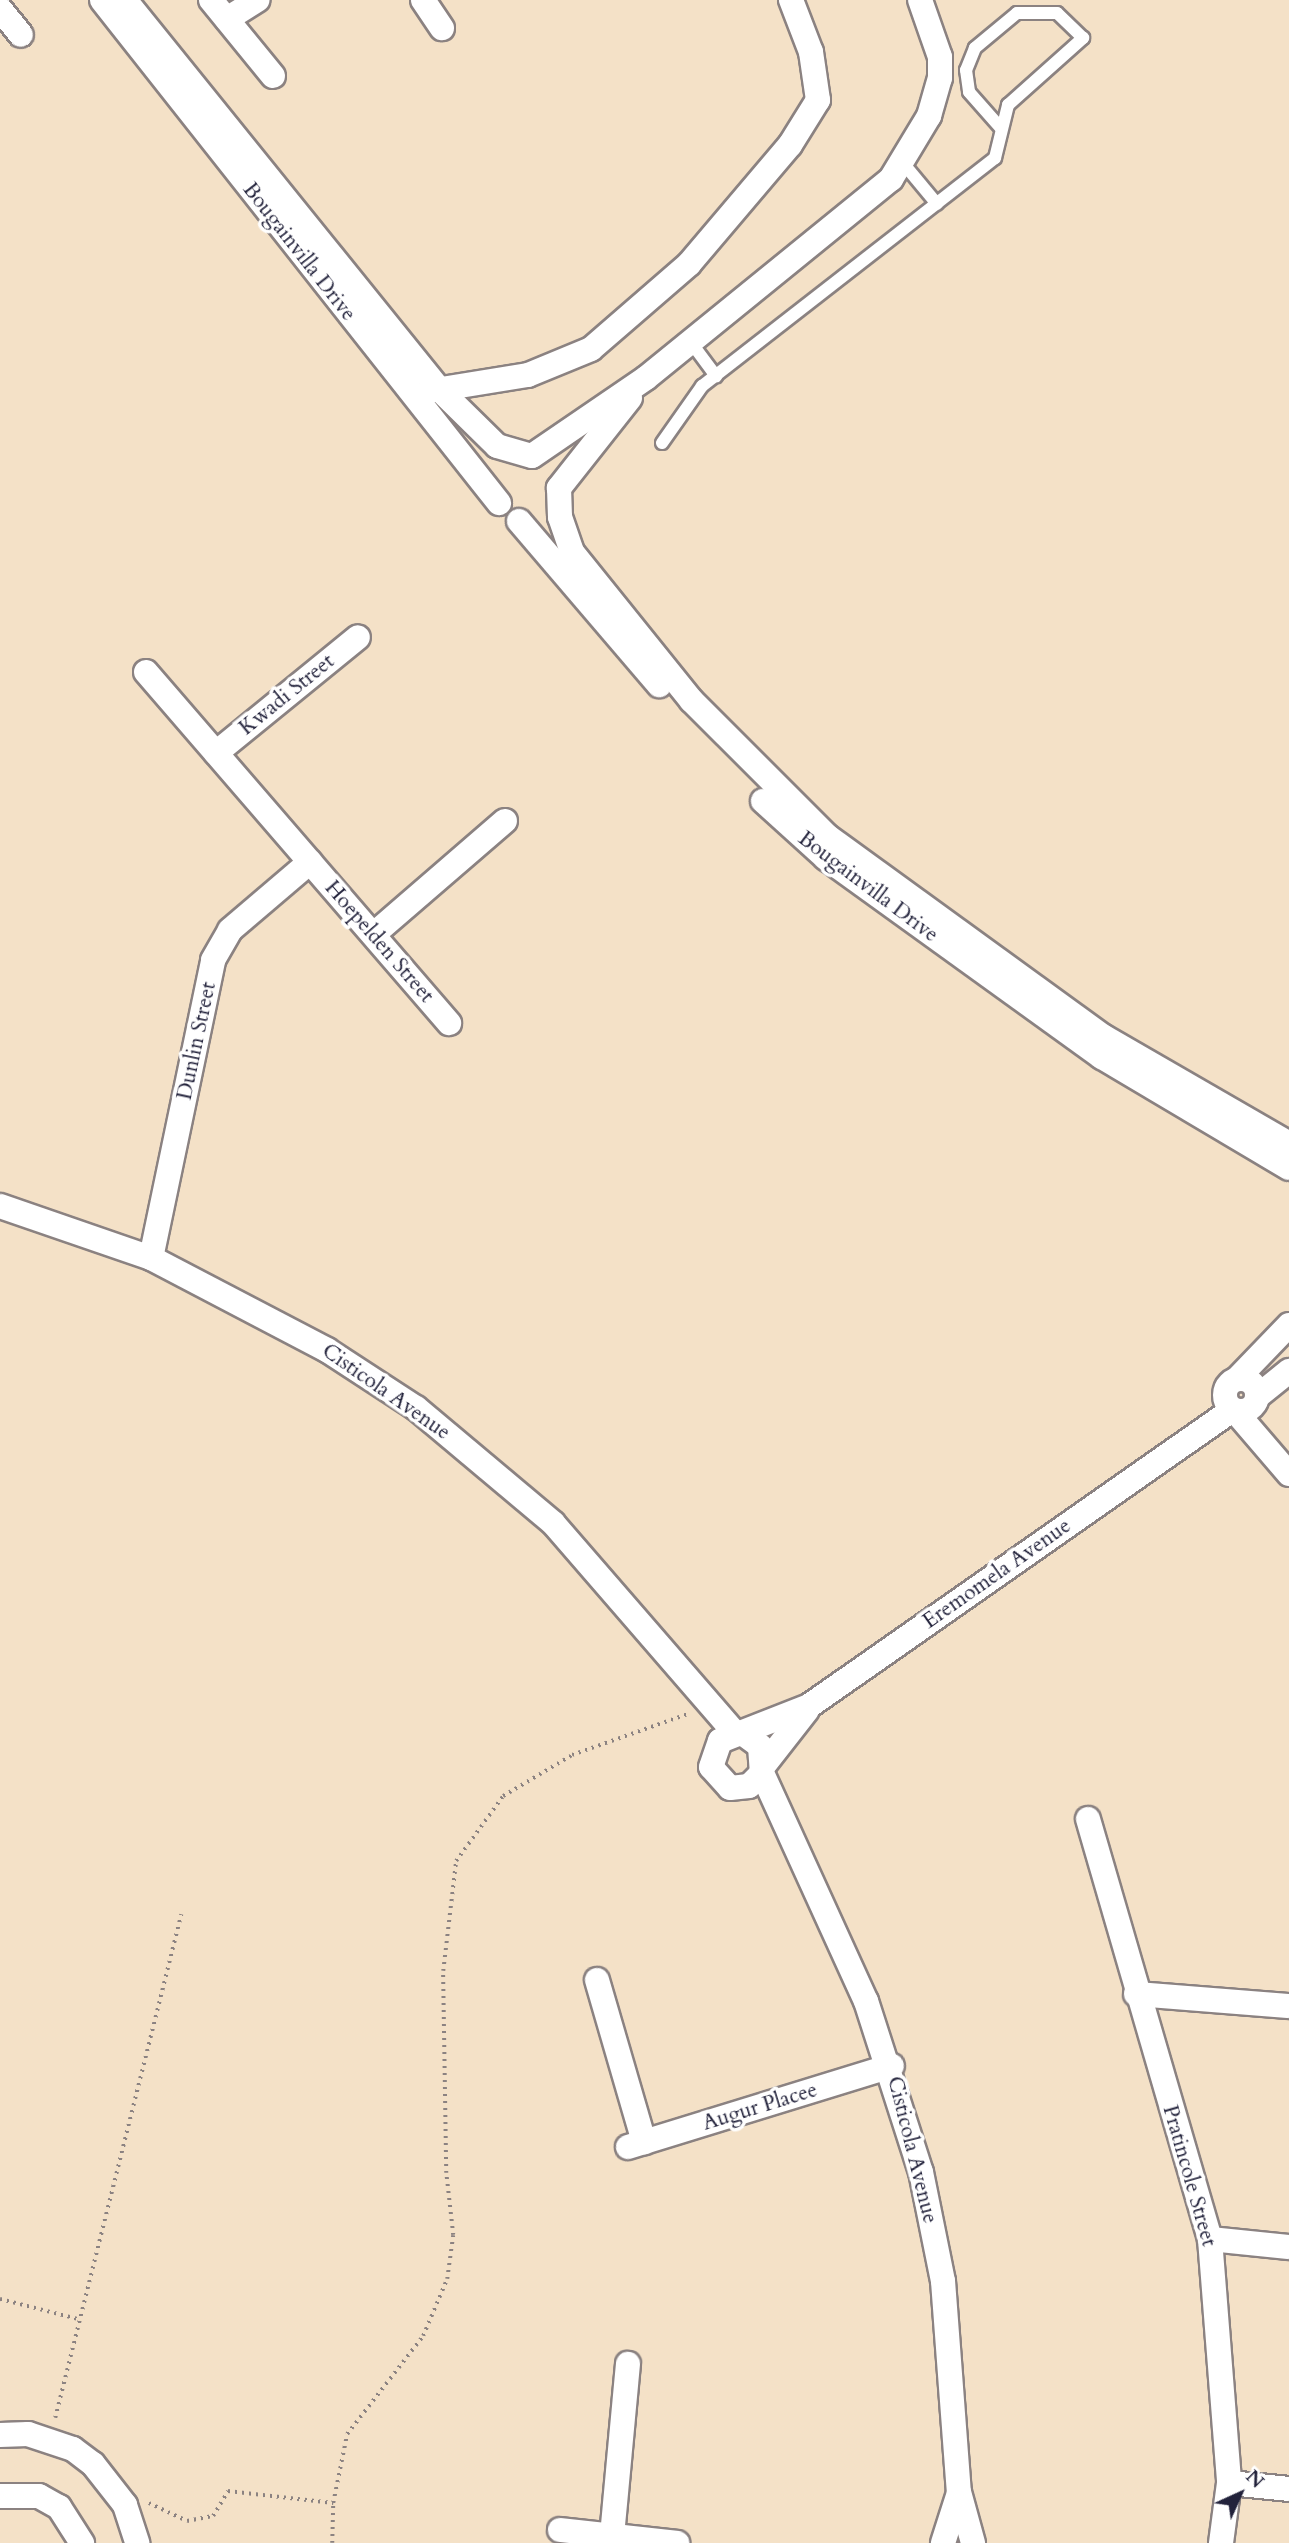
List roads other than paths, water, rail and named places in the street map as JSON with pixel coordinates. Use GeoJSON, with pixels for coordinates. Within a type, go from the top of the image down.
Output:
{"type":"FeatureCollection","features":[{"type":"Feature","properties":{"kind":"street","name":"Bougainvilla Drive"},"geometry":{"type":"LineString","coordinates":[[102,0],[499,503],[519,521],[741,779],[790,829],[865,875],[1103,1047],[1289,1168]]}},
{"type":"Feature","properties":{"kind":"street","name":"Bougainvilla Drive"},"geometry":{"type":"LineString","coordinates":[[125,0],[439,389],[497,446],[532,456],[551,467],[559,488],[560,517],[572,552],[692,701],[793,808],[865,875]]}},
{"type":"Feature","properties":{"kind":"street"},"geometry":{"type":"LineString","coordinates":[[211,0],[273,76]]}},
{"type":"Feature","properties":{"kind":"street"},"geometry":{"type":"LineString","coordinates":[[227,19],[257,0]]}},
{"type":"Feature","properties":{"kind":"street"},"geometry":{"type":"LineString","coordinates":[[423,0],[442,28]]}},
{"type":"Feature","properties":{"kind":"street"},"geometry":{"type":"LineString","coordinates":[[410,393],[528,374],[591,349],[637,316],[790,145],[818,100],[811,51],[793,5]]}},
{"type":"Feature","properties":{"kind":"street"},"geometry":{"type":"LineString","coordinates":[[499,503],[495,484],[503,466],[532,456],[646,378],[903,163],[929,116],[940,78],[923,6]]}},
{"type":"Feature","properties":{"kind":"street"},"geometry":{"type":"LineString","coordinates":[[0,9],[21,35]]}},
{"type":"Feature","properties":{"kind":"street"},"geometry":{"type":"LineString","coordinates":[[519,521],[546,514],[559,488],[646,378]]}},
{"type":"Feature","properties":{"kind":"street","name":"Kwadi Street"},"geometry":{"type":"LineString","coordinates":[[216,753],[358,637]]}},
{"type":"Feature","properties":{"kind":"street"},"geometry":{"type":"LineString","coordinates":[[146,672],[310,862]]}},
{"type":"Feature","properties":{"kind":"street"},"geometry":{"type":"LineString","coordinates":[[374,934],[505,821]]}},
{"type":"Feature","properties":{"kind":"street","name":"Hoepelden Street"},"geometry":{"type":"LineString","coordinates":[[310,862],[449,1023]]}},
{"type":"Feature","properties":{"kind":"street","name":"Dunlin Street"},"geometry":{"type":"LineString","coordinates":[[151,1258],[213,960],[230,930],[310,862]]}},
{"type":"Feature","properties":{"kind":"street","name":"Bougainvilla Drive"},"geometry":{"type":"LineString","coordinates":[[1103,1047],[1289,1144]]}},
{"type":"Feature","properties":{"kind":"street","name":"Cisticola Avenue"},"geometry":{"type":"LineString","coordinates":[[0,1206],[151,1258],[327,1350],[416,1408],[553,1523],[615,1589],[696,1701],[713,1748]]}},
{"type":"Feature","properties":{"kind":"street","name":"Eremomela Avenue"},"geometry":{"type":"LineString","coordinates":[[1241,1398],[1289,1325]]}},
{"type":"Feature","properties":{"kind":"street","name":"Eremomela Avenue"},"geometry":{"type":"LineString","coordinates":[[741,1735],[809,1706],[1185,1441],[1241,1398],[1289,1371]]}},
{"type":"Feature","properties":{"kind":"street"},"geometry":{"type":"LineString","coordinates":[[1241,1398],[1268,1447],[1289,1474]]}},
{"type":"Feature","properties":{"kind":"street","name":"Cisticola Avenue"},"geometry":{"type":"LineString","coordinates":[[696,1701],[741,1735]]}},
{"type":"Feature","properties":{"kind":"street","name":"Eremomela Avenue"},"geometry":{"type":"LineString","coordinates":[[763,1768],[809,1706]]}},
{"type":"Feature","properties":{"kind":"street"},"geometry":{"type":"LineString","coordinates":[[741,1735],[760,1746],[763,1768],[740,1789],[715,1776],[713,1748],[741,1735]]}},
{"type":"Feature","properties":{"kind":"street","name":"Cisticola Avenue"},"geometry":{"type":"LineString","coordinates":[[763,1768],[784,1829],[891,2066],[943,2281],[959,2492],[973,2543]]}},
{"type":"Feature","properties":{"kind":"street","name":"Cisticola Avenue"},"geometry":{"type":"LineString","coordinates":[[740,1789],[784,1829]]}},
{"type":"Feature","properties":{"kind":"street","name":"Pratincole Street"},"geometry":{"type":"LineString","coordinates":[[1088,1819],[1136,1994],[1210,2239],[1229,2483],[1221,2543]]}},
{"type":"Feature","properties":{"kind":"street","name":"Augur Placee"},"geometry":{"type":"LineString","coordinates":[[597,1980],[636,2145],[891,2066]]}},
{"type":"Feature","properties":{"kind":"street"},"geometry":{"type":"LineString","coordinates":[[1136,1994],[1289,2006]]}},
{"type":"Feature","properties":{"kind":"street"},"geometry":{"type":"LineString","coordinates":[[1210,2239],[1289,2247]]}},
{"type":"Feature","properties":{"kind":"street"},"geometry":{"type":"LineString","coordinates":[[612,2536],[628,2364]]}},
{"type":"Feature","properties":{"kind":"street"},"geometry":{"type":"LineString","coordinates":[[0,2435],[49,2441],[93,2464],[128,2513],[137,2543]]}},
{"type":"Feature","properties":{"kind":"street"},"geometry":{"type":"LineString","coordinates":[[1229,2483],[1289,2489]]}},
{"type":"Feature","properties":{"kind":"street","name":"Cisticola Avenue"},"geometry":{"type":"LineString","coordinates":[[943,2543],[959,2492]]}},
{"type":"Feature","properties":{"kind":"street"},"geometry":{"type":"LineString","coordinates":[[0,2496],[39,2496],[59,2507],[82,2543]]}},
{"type":"Feature","properties":{"kind":"street"},"geometry":{"type":"LineString","coordinates":[[560,2530],[677,2543]]}},
{"type":"Feature","properties":{"kind":"lane"},"geometry":{"type":"LineString","coordinates":[[663,443],[683,406],[716,376],[995,158],[1000,127],[1008,105],[1083,38],[1057,13],[1017,13],[975,48],[966,71],[969,92],[1000,127]]}},
{"type":"Feature","properties":{"kind":"lane"},"geometry":{"type":"LineString","coordinates":[[903,163],[937,204]]}},
{"type":"Feature","properties":{"kind":"lane"},"geometry":{"type":"LineString","coordinates":[[690,341],[716,376]]}}]}
